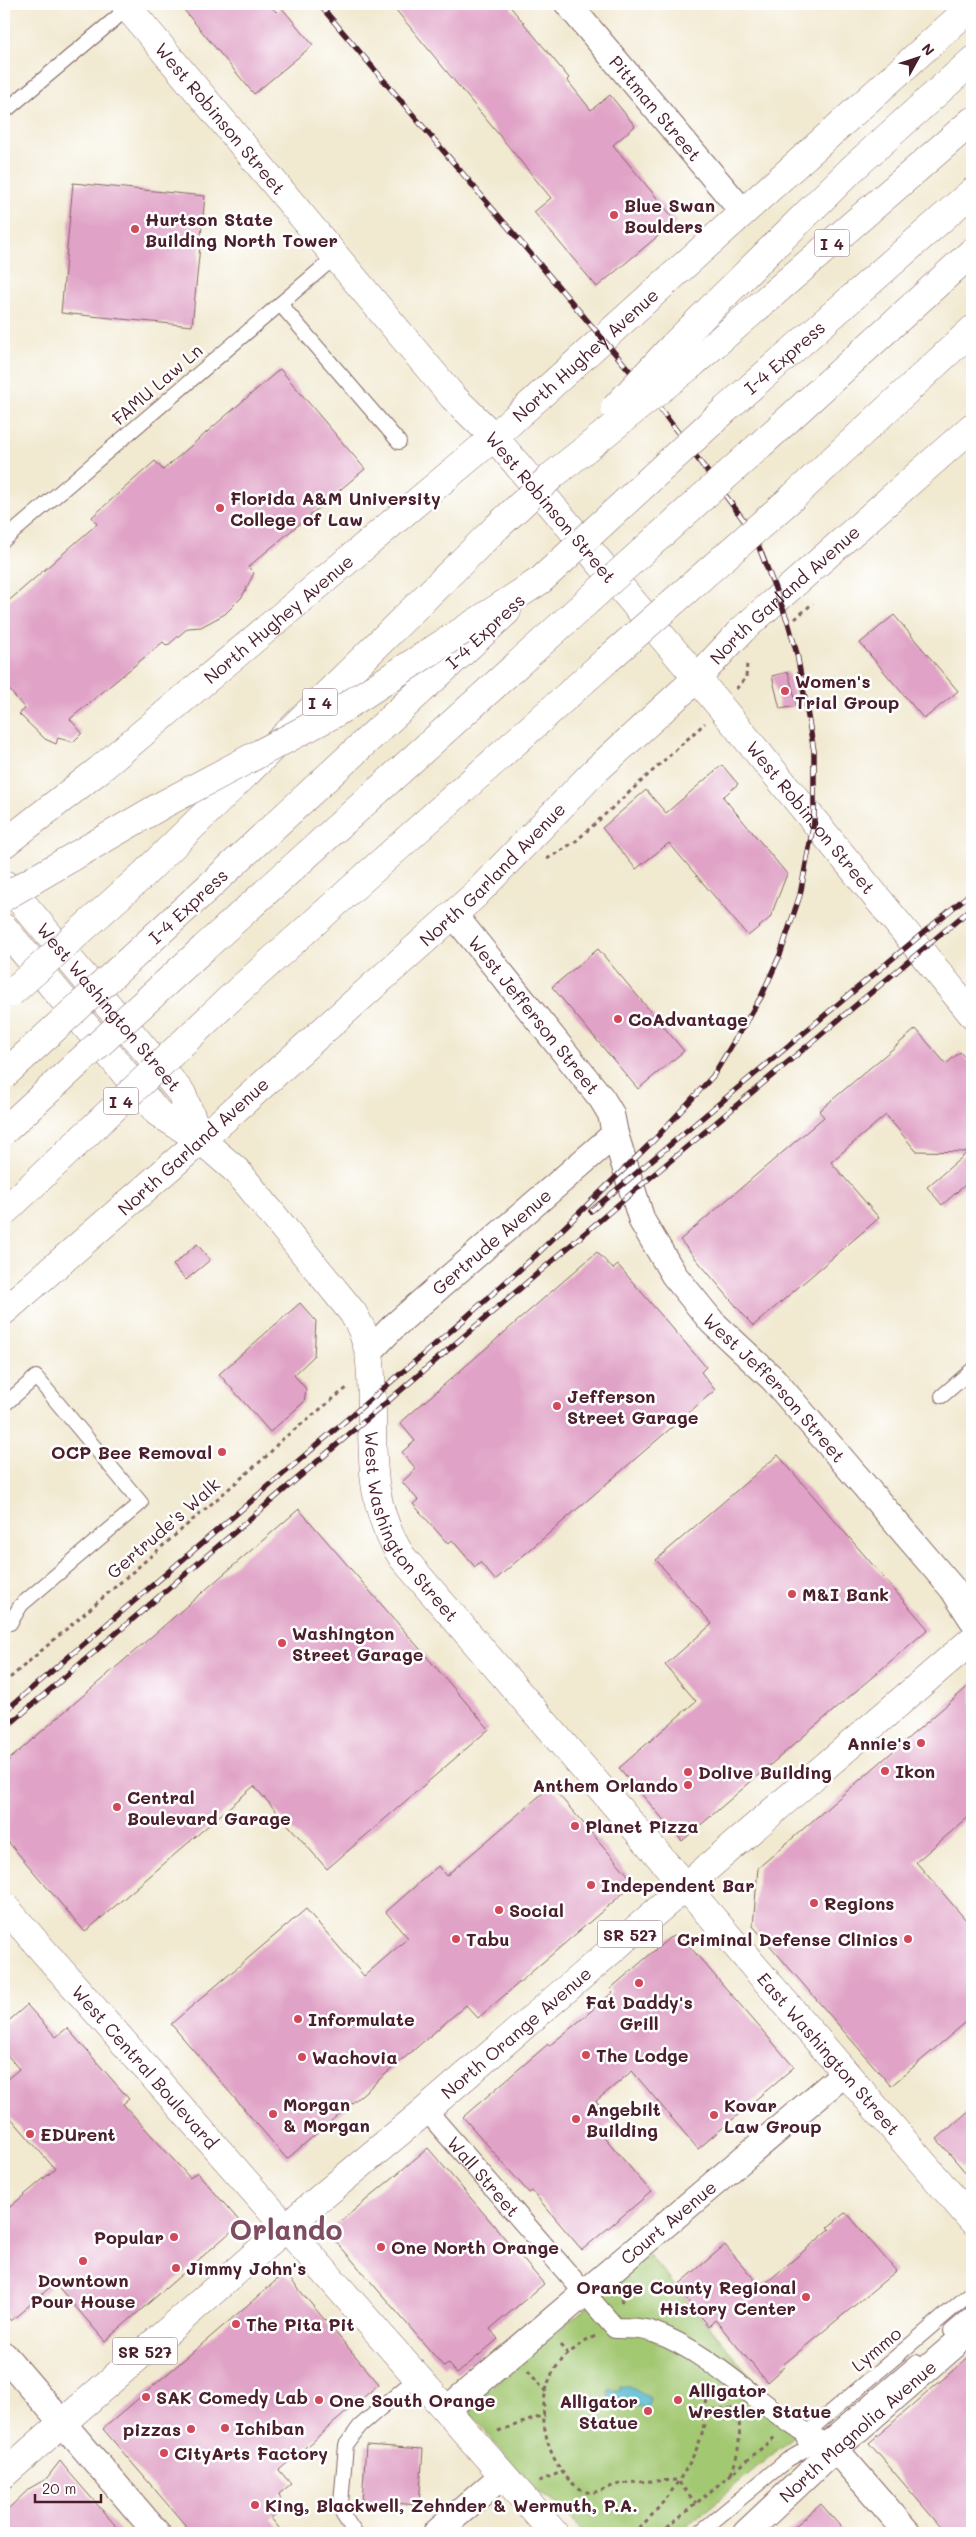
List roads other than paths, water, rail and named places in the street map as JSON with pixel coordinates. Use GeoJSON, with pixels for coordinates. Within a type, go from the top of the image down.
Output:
{"type":"FeatureCollection","features":[{"type":"Feature","properties":{"kind":"main road","name":"West Robinson Street"},"geometry":{"type":"LineString","coordinates":[[127,6],[453,397],[494,437],[697,678],[972,1014]]}},
{"type":"Feature","properties":{"kind":"main road","name":"North Hughey Avenue"},"geometry":{"type":"LineString","coordinates":[[4,844],[99,770],[494,437],[966,11]]}},
{"type":"Feature","properties":{"kind":"main road"},"geometry":{"type":"LineString","coordinates":[[682,355],[852,169],[967,66]]}},
{"type":"Feature","properties":{"kind":"main road","name":"I 4"},"geometry":{"type":"LineString","coordinates":[[4,999],[142,876],[497,527],[682,355],[972,121]]}},
{"type":"Feature","properties":{"kind":"main road","name":"I-4 Express"},"geometry":{"type":"LineString","coordinates":[[4,1075],[726,409],[972,192]]}},
{"type":"Feature","properties":{"kind":"main road"},"geometry":{"type":"LineString","coordinates":[[4,1131],[972,252]]}},
{"type":"Feature","properties":{"kind":"main road","name":"I 4"},"geometry":{"type":"LineString","coordinates":[[4,1212],[239,990],[607,660],[794,496],[972,330]]}},
{"type":"Feature","properties":{"kind":"main road"},"geometry":{"type":"LineString","coordinates":[[918,379],[972,357]]}},
{"type":"Feature","properties":{"kind":"main road","name":"North Garland Avenue"},"geometry":{"type":"LineString","coordinates":[[4,1311],[201,1140],[454,915],[594,772],[697,678],[742,630],[972,427]]}},
{"type":"Feature","properties":{"kind":"main road"},"geometry":{"type":"LineString","coordinates":[[4,897],[164,804],[334,714],[541,580]]}},
{"type":"Feature","properties":{"kind":"main road","name":"West Washington Street"},"geometry":{"type":"LineString","coordinates":[[4,884],[9,887],[182,1094],[201,1140]]}},
{"type":"Feature","properties":{"kind":"main road","name":"West Washington Street"},"geometry":{"type":"LineString","coordinates":[[4,928],[158,1113],[201,1140],[238,1172],[345,1301],[359,1323],[369,1352],[374,1485],[379,1511],[395,1547],[685,1886]]}},
{"type":"Feature","properties":{"kind":"main road","name":"North Orange Avenue"},"geometry":{"type":"LineString","coordinates":[[286,2228],[426,2110],[972,1640]]}},
{"type":"Feature","properties":{"kind":"main road","name":"East Washington Street"},"geometry":{"type":"LineString","coordinates":[[685,1886],[972,2220]]}},
{"type":"Feature","properties":{"kind":"main road","name":"West Central Boulevard"},"geometry":{"type":"LineString","coordinates":[[4,1906],[554,2533]]}},
{"type":"Feature","properties":{"kind":"main road","name":"SR 527"},"geometry":{"type":"LineString","coordinates":[[4,2474],[286,2228]]}},
{"type":"Feature","properties":{"kind":"street","name":"Pittman Street"},"geometry":{"type":"LineString","coordinates":[[568,4],[743,212]]}},
{"type":"Feature","properties":{"kind":"street","name":"West Jefferson Street"},"geometry":{"type":"LineString","coordinates":[[454,915],[596,1090],[613,1124],[642,1221],[674,1275],[712,1322],[785,1393],[952,1588],[972,1619]]}},
{"type":"Feature","properties":{"kind":"street","name":"Gertrude Avenue"},"geometry":{"type":"LineString","coordinates":[[369,1352],[393,1327],[613,1124]]}},
{"type":"Feature","properties":{"kind":"street","name":"Court Avenue"},"geometry":{"type":"LineString","coordinates":[[446,2410],[846,2072]]}},
{"type":"Feature","properties":{"kind":"street","name":"Wall Street"},"geometry":{"type":"LineString","coordinates":[[426,2110],[615,2328],[636,2328],[655,2332],[671,2340],[714,2366],[791,2424],[822,2441]]}},
{"type":"Feature","properties":{"kind":"street","name":"North Magnolia Avenue"},"geometry":{"type":"LineString","coordinates":[[746,2533],[822,2441],[972,2330]]}},
{"type":"Feature","properties":{"kind":"street"},"geometry":{"type":"LineString","coordinates":[[4,2354],[157,2533]]}},
{"type":"Feature","properties":{"kind":"street"},"geometry":{"type":"LineString","coordinates":[[822,2441],[908,2533]]}},
{"type":"Feature","properties":{"kind":"street"},"geometry":{"type":"LineString","coordinates":[[436,2533],[503,2474]]}},
{"type":"Feature","properties":{"kind":"lane"},"geometry":{"type":"LineString","coordinates":[[4,112],[127,6]]}},
{"type":"Feature","properties":{"kind":"lane","name":"FAMU Law Ln"},"geometry":{"type":"LineString","coordinates":[[4,540],[335,256]]}},
{"type":"Feature","properties":{"kind":"lane"},"geometry":{"type":"LineString","coordinates":[[280,304],[399,442]]}},
{"type":"Feature","properties":{"kind":"lane"},"geometry":{"type":"LineString","coordinates":[[942,1396],[972,1370]]}},
{"type":"Feature","properties":{"kind":"lane"},"geometry":{"type":"LineString","coordinates":[[4,1404],[36,1377],[141,1503],[21,1605],[10,1623],[4,1615]]}},
{"type":"Feature","properties":{"kind":"lane","name":"Lymmo"},"geometry":{"type":"LineString","coordinates":[[822,2441],[817,2424],[972,2292]]}},
{"type":"Feature","properties":{"kind":"lane","name":"Lymmo"},"geometry":{"type":"LineString","coordinates":[[699,2533],[787,2460],[822,2441],[972,2313]]}},
{"type":"Feature","properties":{"kind":"lane"},"geometry":{"type":"LineString","coordinates":[[355,2533],[343,2515],[341,2503],[346,2445],[360,2426],[417,2377]]}},
{"type":"Feature","properties":{"kind":"water"},"geometry":{"type":"Polygon","coordinates":[[[620,2386],[630,2387],[650,2398],[649,2403],[645,2407],[633,2406],[629,2401],[624,2401],[616,2408],[607,2408],[608,2390],[620,2390],[620,2386]]]}},
{"type":"Feature","properties":{"kind":"railway"},"geometry":{"type":"LineString","coordinates":[[319,4],[646,390],[743,519],[757,542],[788,622],[797,654],[814,751],[814,822],[800,895],[780,955],[761,997],[713,1076],[655,1139],[535,1256],[463,1320]]}},
{"type":"Feature","properties":{"kind":"railway"},"geometry":{"type":"LineString","coordinates":[[591,1211],[972,892]]}},
{"type":"Feature","properties":{"kind":"railway"},"geometry":{"type":"LineString","coordinates":[[4,1729],[633,1192],[972,908]]}},
{"type":"Feature","properties":{"kind":"railway"},"geometry":{"type":"LineString","coordinates":[[4,1712],[467,1317]]}},
{"type":"Feature","properties":{"kind":"place","name":"Blue Swan Boulders"},"geometry":{"type":"Point","coordinates":[614,215]}},
{"type":"Feature","properties":{"kind":"place","name":"Hurtson State Building North Tower"},"geometry":{"type":"Point","coordinates":[135,229]}},
{"type":"Feature","properties":{"kind":"place","name":"Florida A&M University College of Law"},"geometry":{"type":"Point","coordinates":[220,508]}},
{"type":"Feature","properties":{"kind":"place","name":"Women's Trial Group"},"geometry":{"type":"Point","coordinates":[785,691]}},
{"type":"Feature","properties":{"kind":"place","name":"CoAdvantage"},"geometry":{"type":"Point","coordinates":[618,1019]}},
{"type":"Feature","properties":{"kind":"place","name":"Jefferson Street Garage"},"geometry":{"type":"Point","coordinates":[557,1406]}},
{"type":"Feature","properties":{"kind":"place","name":"OCP Bee Removal"},"geometry":{"type":"Point","coordinates":[222,1452]}},
{"type":"Feature","properties":{"kind":"place","name":"M&I Bank"},"geometry":{"type":"Point","coordinates":[792,1594]}},
{"type":"Feature","properties":{"kind":"place","name":"Washington Street Garage"},"geometry":{"type":"Point","coordinates":[282,1643]}},
{"type":"Feature","properties":{"kind":"place","name":"Annie's"},"geometry":{"type":"Point","coordinates":[921,1743]}},
{"type":"Feature","properties":{"kind":"place","name":"Ikon"},"geometry":{"type":"Point","coordinates":[885,1771]}},
{"type":"Feature","properties":{"kind":"place","name":"Dolive Building"},"geometry":{"type":"Point","coordinates":[688,1772]}},
{"type":"Feature","properties":{"kind":"place","name":"Anthem Orlando"},"geometry":{"type":"Point","coordinates":[688,1785]}},
{"type":"Feature","properties":{"kind":"place","name":"Central Boulevard Garage"},"geometry":{"type":"Point","coordinates":[117,1807]}},
{"type":"Feature","properties":{"kind":"place","name":"Planet Pizza"},"geometry":{"type":"Point","coordinates":[575,1826]}},
{"type":"Feature","properties":{"kind":"place","name":"Independent Bar"},"geometry":{"type":"Point","coordinates":[591,1885]}},
{"type":"Feature","properties":{"kind":"place","name":"Regions"},"geometry":{"type":"Point","coordinates":[814,1903]}},
{"type":"Feature","properties":{"kind":"place","name":"Social"},"geometry":{"type":"Point","coordinates":[499,1910]}},
{"type":"Feature","properties":{"kind":"place","name":"Tabu"},"geometry":{"type":"Point","coordinates":[456,1939]}},
{"type":"Feature","properties":{"kind":"place","name":"Criminal Defense Clinics"},"geometry":{"type":"Point","coordinates":[908,1939]}},
{"type":"Feature","properties":{"kind":"place","name":"Fat Daddy's Grill"},"geometry":{"type":"Point","coordinates":[639,1983]}},
{"type":"Feature","properties":{"kind":"place","name":"Informulate"},"geometry":{"type":"Point","coordinates":[298,2019]}},
{"type":"Feature","properties":{"kind":"place","name":"The Lodge"},"geometry":{"type":"Point","coordinates":[586,2055]}},
{"type":"Feature","properties":{"kind":"place","name":"Wachovia"},"geometry":{"type":"Point","coordinates":[302,2057]}},
{"type":"Feature","properties":{"kind":"place","name":"Morgan & Morgan"},"geometry":{"type":"Point","coordinates":[273,2114]}},
{"type":"Feature","properties":{"kind":"place","name":"Kovar Law Group"},"geometry":{"type":"Point","coordinates":[714,2115]}},
{"type":"Feature","properties":{"kind":"place","name":"Angebilt Building"},"geometry":{"type":"Point","coordinates":[576,2119]}},
{"type":"Feature","properties":{"kind":"place","name":"EDUrent"},"geometry":{"type":"Point","coordinates":[30,2134]}},
{"type":"Feature","properties":{"kind":"place","name":"Popular"},"geometry":{"type":"Point","coordinates":[174,2237]}},
{"type":"Feature","properties":{"kind":"place","name":"One North Orange"},"geometry":{"type":"Point","coordinates":[381,2247]}},
{"type":"Feature","properties":{"kind":"place","name":"Downtown Pour House"},"geometry":{"type":"Point","coordinates":[83,2261]}},
{"type":"Feature","properties":{"kind":"place","name":"Jimmy John's"},"geometry":{"type":"Point","coordinates":[176,2268]}},
{"type":"Feature","properties":{"kind":"place","name":"Orange County Regional History Center"},"geometry":{"type":"Point","coordinates":[806,2297]}},
{"type":"Feature","properties":{"kind":"place","name":"The Pita Pit"},"geometry":{"type":"Point","coordinates":[236,2324]}},
{"type":"Feature","properties":{"kind":"place","name":"SAK Comedy Lab"},"geometry":{"type":"Point","coordinates":[146,2397]}},
{"type":"Feature","properties":{"kind":"place","name":"One South Orange"},"geometry":{"type":"Point","coordinates":[319,2400]}},
{"type":"Feature","properties":{"kind":"place","name":"Alligator Wrestler Statue"},"geometry":{"type":"Point","coordinates":[678,2400]}},
{"type":"Feature","properties":{"kind":"place","name":"Alligator Statue"},"geometry":{"type":"Point","coordinates":[648,2411]}},
{"type":"Feature","properties":{"kind":"place","name":"Ichiban"},"geometry":{"type":"Point","coordinates":[225,2428]}},
{"type":"Feature","properties":{"kind":"place","name":"pizzas"},"geometry":{"type":"Point","coordinates":[191,2429]}},
{"type":"Feature","properties":{"kind":"place","name":"CityArts Factory"},"geometry":{"type":"Point","coordinates":[164,2453]}},
{"type":"Feature","properties":{"kind":"place","name":"King, Blackwell, Zehnder & Wermuth, P.A."},"geometry":{"type":"Point","coordinates":[255,2505]}},
{"type":"Feature","properties":{"kind":"district","name":"Orlando"},"geometry":{"type":"Point","coordinates":[286,2229]}}]}
